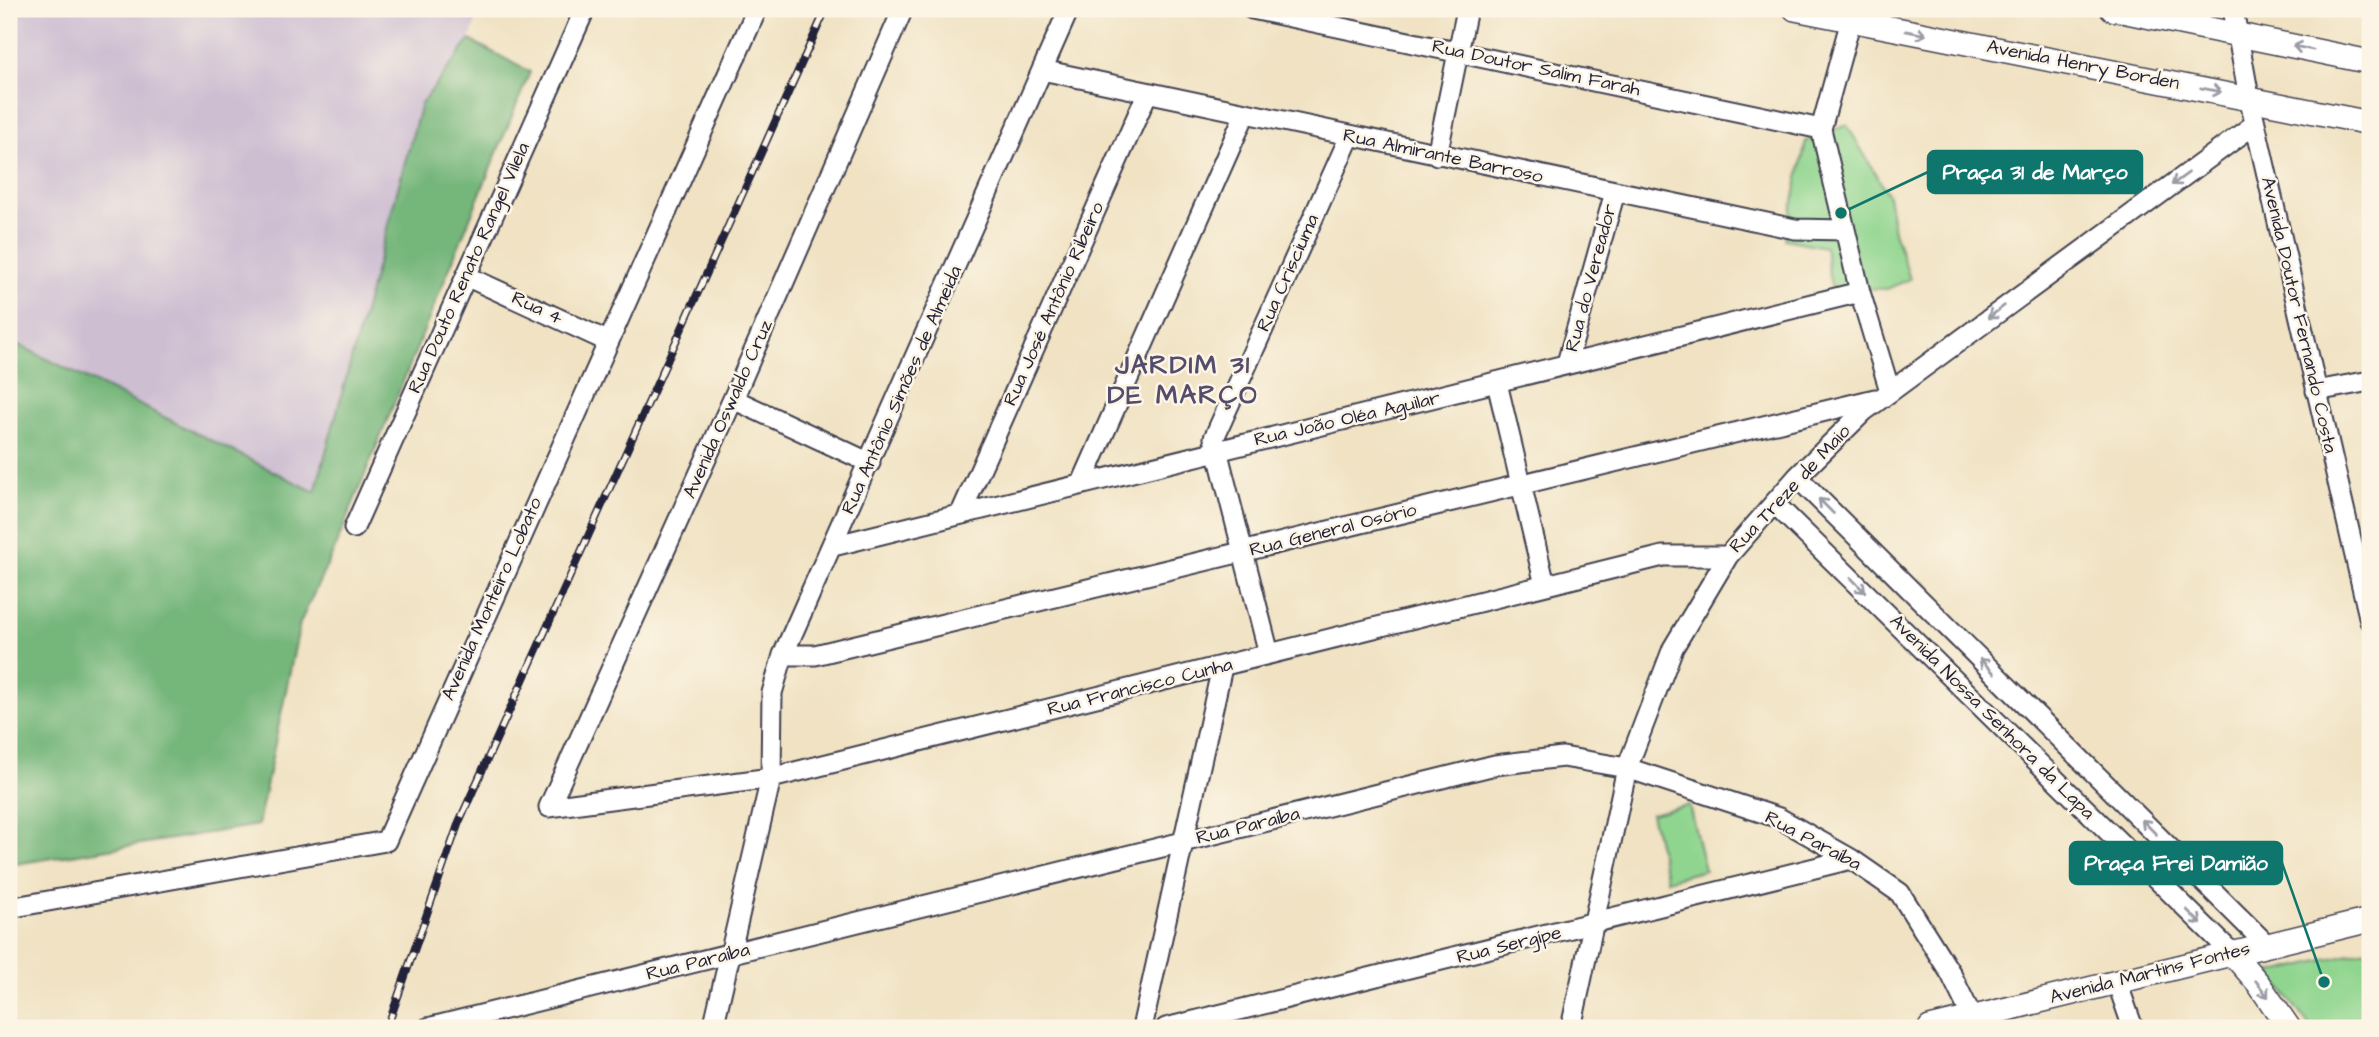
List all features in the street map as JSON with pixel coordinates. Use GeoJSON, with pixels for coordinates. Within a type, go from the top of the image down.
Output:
{"type":"FeatureCollection","features":[{"type":"Feature","properties":{"kind":"street","name":"Rua Douto Renato Rangel Vilela"},"geometry":{"type":"LineString","coordinates":[[354,528],[585,9]]}},
{"type":"Feature","properties":{"kind":"street","name":"Avenida Monteiro Lobato"},"geometry":{"type":"LineString","coordinates":[[9,908],[386,841],[757,9]]}},
{"type":"Feature","properties":{"kind":"street","name":"Avenida Oswaldo Cruz"},"geometry":{"type":"LineString","coordinates":[[549,807],[733,399],[903,9]]}},
{"type":"Feature","properties":{"kind":"street","name":"Rua Antônio Simões de Almeida"},"geometry":{"type":"LineString","coordinates":[[713,1028],[771,778],[772,693],[783,655],[834,546],[1069,9]]}},
{"type":"Feature","properties":{"kind":"street","name":"Rua Doutor Salim Farah"},"geometry":{"type":"LineString","coordinates":[[1252,9],[1821,129]]}},
{"type":"Feature","properties":{"kind":"street"},"geometry":{"type":"LineString","coordinates":[[1437,155],[1466,9]]}},
{"type":"Feature","properties":{"kind":"street","name":"Avenida Henry Borden"},"geometry":{"type":"LineString","coordinates":[[1795,9],[1851,15],[2370,123]]}},
{"type":"Feature","properties":{"kind":"street"},"geometry":{"type":"LineString","coordinates":[[2112,9],[2370,62]]}},
{"type":"Feature","properties":{"kind":"street","name":"Avenida Doutor Fernando Costa"},"geometry":{"type":"LineString","coordinates":[[2233,9],[2255,124],[2370,621]]}},
{"type":"Feature","properties":{"kind":"street"},"geometry":{"type":"LineString","coordinates":[[1851,15],[1821,129],[1886,395]]}},
{"type":"Feature","properties":{"kind":"street","name":"Rua Almirante Barroso"},"geometry":{"type":"LineString","coordinates":[[1042,70],[1795,229],[1845,230]]}},
{"type":"Feature","properties":{"kind":"street","name":"Rua José Antônio Ribeiro"},"geometry":{"type":"LineString","coordinates":[[961,513],[1147,94]]}},
{"type":"Feature","properties":{"kind":"street"},"geometry":{"type":"LineString","coordinates":[[1082,483],[1245,114]]}},
{"type":"Feature","properties":{"kind":"street","name":"Rua Treze de Maio"},"geometry":{"type":"LineString","coordinates":[[1571,1028],[1627,768],[1673,648],[1728,556],[1797,477],[1840,433],[1886,395],[2255,124]]}},
{"type":"Feature","properties":{"kind":"street","name":"Rua Crisciuma"},"geometry":{"type":"LineString","coordinates":[[1217,450],[1214,438],[1350,136]]}},
{"type":"Feature","properties":{"kind":"street","name":"Rua do Vereador"},"geometry":{"type":"LineString","coordinates":[[1567,363],[1615,192]]}},
{"type":"Feature","properties":{"kind":"street","name":"Rua 4"},"geometry":{"type":"LineString","coordinates":[[466,276],[607,341]]}},
{"type":"Feature","properties":{"kind":"street","name":"Rua João Oléa Aguilar"},"geometry":{"type":"LineString","coordinates":[[834,546],[1860,292]]}},
{"type":"Feature","properties":{"kind":"street"},"geometry":{"type":"LineString","coordinates":[[2316,391],[2370,381]]}},
{"type":"Feature","properties":{"kind":"street"},"geometry":{"type":"LineString","coordinates":[[1497,383],[1545,585]]}},
{"type":"Feature","properties":{"kind":"street","name":"Rua General Osório"},"geometry":{"type":"LineString","coordinates":[[783,655],[815,655],[1886,395]]}},
{"type":"Feature","properties":{"kind":"street"},"geometry":{"type":"LineString","coordinates":[[733,399],[870,463]]}},
{"type":"Feature","properties":{"kind":"street"},"geometry":{"type":"LineString","coordinates":[[1217,450],[1269,654]]}},
{"type":"Feature","properties":{"kind":"street","name":"Avenida Nossa Senhora da Lapa"},"geometry":{"type":"LineString","coordinates":[[1797,477],[2266,944]]}},
{"type":"Feature","properties":{"kind":"street","name":"Avenida Nossa Senhora da Lapa"},"geometry":{"type":"LineString","coordinates":[[1774,503],[2231,952],[2258,983],[2289,1028]]}},
{"type":"Feature","properties":{"kind":"street","name":"Rua Francisco Cunha"},"geometry":{"type":"LineString","coordinates":[[549,807],[771,778],[1663,556],[1728,556]]}},
{"type":"Feature","properties":{"kind":"street"},"geometry":{"type":"LineString","coordinates":[[1142,1028],[1222,667]]}},
{"type":"Feature","properties":{"kind":"street","name":"Rua Paraíba"},"geometry":{"type":"LineString","coordinates":[[428,1028],[1495,765],[1563,757],[1627,768],[1779,818],[1851,859],[1900,893],[1951,974],[1973,1023]]}},
{"type":"Feature","properties":{"kind":"street","name":"Rua Sergípe"},"geometry":{"type":"LineString","coordinates":[[1166,1028],[1851,859]]}},
{"type":"Feature","properties":{"kind":"street","name":"Avenida Martins Fontes"},"geometry":{"type":"LineString","coordinates":[[1930,1028],[1973,1023],[2231,952],[2370,920]]}},
{"type":"Feature","properties":{"kind":"street"},"geometry":{"type":"LineString","coordinates":[[2117,982],[2133,1028]]}},
{"type":"Feature","properties":{"kind":"shaded area"},"geometry":{"type":"Polygon","coordinates":[[[9,9],[479,9],[470,40],[421,104],[315,492],[9,340],[9,9]]]}},
{"type":"Feature","properties":{"kind":"green space"},"geometry":{"type":"Polygon","coordinates":[[[470,40],[530,72],[334,550],[300,623],[258,825],[9,865],[9,340],[315,492],[421,104],[470,40]]]}},
{"type":"Feature","properties":{"kind":"green space"},"geometry":{"type":"Polygon","coordinates":[[[1847,125],[1888,195],[1894,231],[1910,279],[1887,289],[1831,287],[1825,247],[1785,239],[1806,141],[1847,125]]]}},
{"type":"Feature","properties":{"kind":"green space"},"geometry":{"type":"Polygon","coordinates":[[[1689,805],[1705,870],[1667,880],[1651,814],[1689,805]]]}},
{"type":"Feature","properties":{"kind":"green space"},"geometry":{"type":"Polygon","coordinates":[[[2370,949],[2370,1028],[2311,1028],[2270,973],[2370,949]]]}},
{"type":"Feature","properties":{"kind":"railway"},"geometry":{"type":"LineString","coordinates":[[387,1028],[459,822],[826,9]]}},
{"type":"Feature","properties":{"kind":"place","name":"Praça 31 de Março"},"geometry":{"type":"Point","coordinates":[1841,213]}},
{"type":"Feature","properties":{"kind":"place","name":"Praça Frei Damião"},"geometry":{"type":"Point","coordinates":[2324,982]}},
{"type":"Feature","properties":{"kind":"district","name":"JARDIM 31 DE MARÇO"},"geometry":{"type":"Point","coordinates":[1183,380]}}]}
